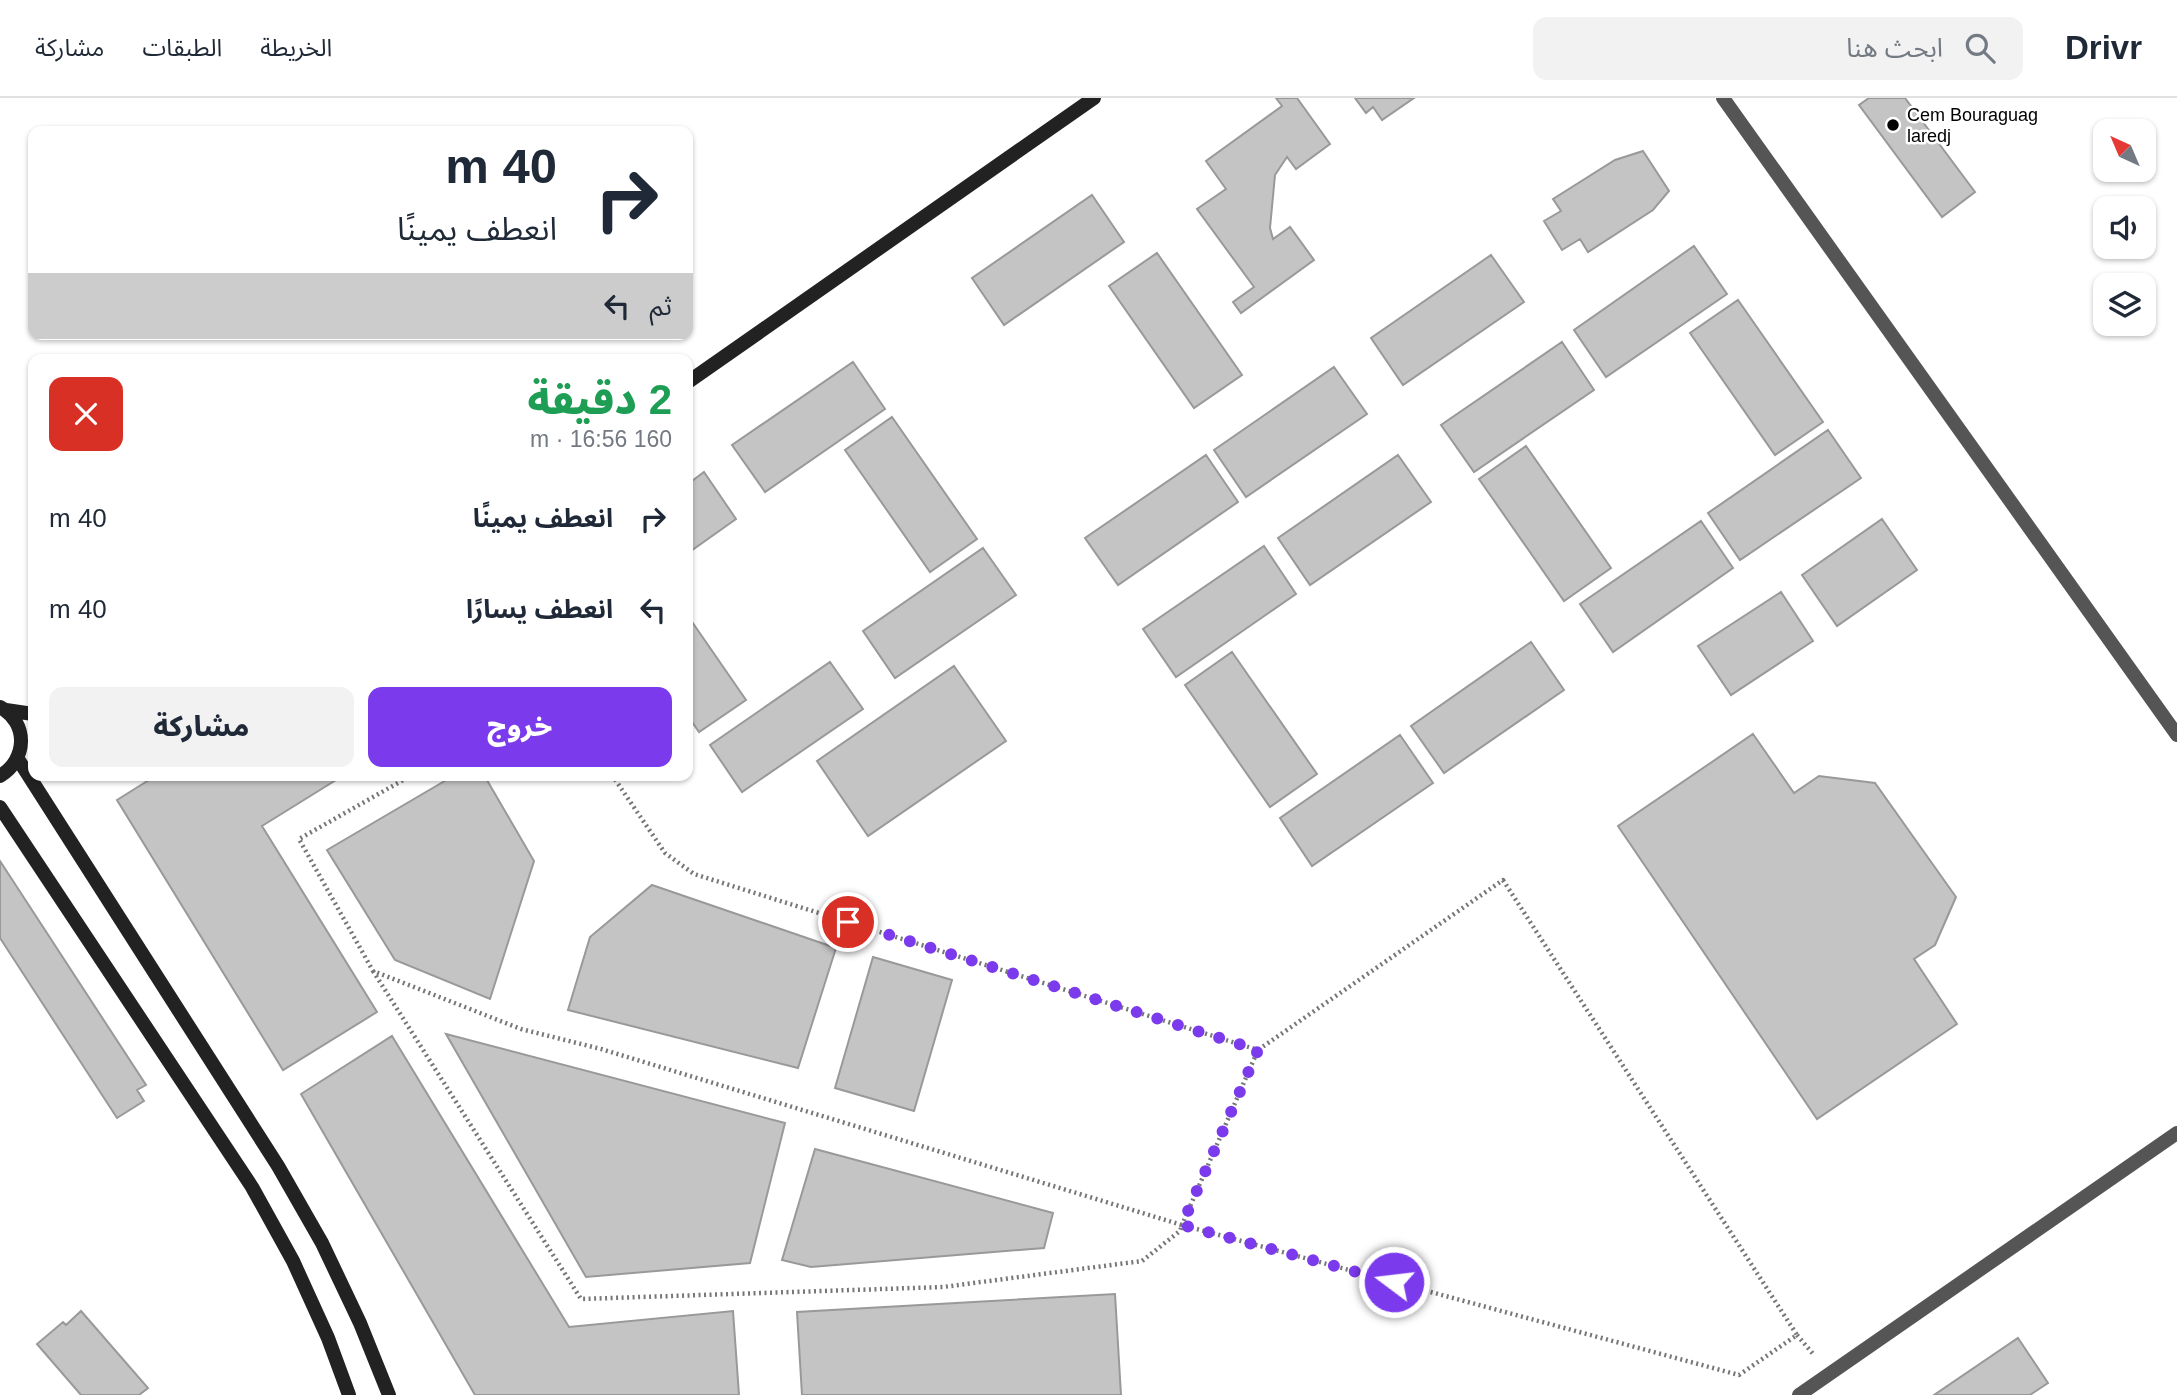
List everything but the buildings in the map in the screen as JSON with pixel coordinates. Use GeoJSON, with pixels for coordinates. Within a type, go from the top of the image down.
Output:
{"type":"FeatureCollection","features":[{"type":"Feature","properties":{"kind":"main road"},"geometry":{"type":"LineString","coordinates":[[693,379],[1094,98]]}},
{"type":"Feature","properties":{"kind":"main road"},"geometry":{"type":"LineString","coordinates":[[3,709],[28,713]]}},
{"type":"Feature","properties":{"kind":"main road"},"geometry":{"type":"LineString","coordinates":[[3,709],[14,718],[22,737],[18,759],[28,775]]}},
{"type":"Feature","properties":{"kind":"main road"},"geometry":{"type":"LineString","coordinates":[[0,776],[28,753]]}},
{"type":"Feature","properties":{"kind":"main road"},"geometry":{"type":"LineString","coordinates":[[32,781],[278,1166],[322,1242],[360,1323],[389,1395]]}},
{"type":"Feature","properties":{"kind":"main road"},"geometry":{"type":"LineString","coordinates":[[0,807],[252,1187],[293,1261],[328,1338],[349,1395]]}},
{"type":"Feature","properties":{"kind":"street"},"geometry":{"type":"LineString","coordinates":[[1723,98],[2177,735]]}},
{"type":"Feature","properties":{"kind":"street"},"geometry":{"type":"LineString","coordinates":[[1799,1395],[2177,1133]]}},
{"type":"Feature","properties":{"kind":"path"},"geometry":{"type":"LineString","coordinates":[[373,971],[521,1029],[601,1049],[1182,1225],[1739,1375],[1797,1335],[1503,880],[1258,1050],[1182,1225],[1180,1231],[1142,1261],[956,1285],[581,1298],[373,971],[299,839],[401,781]]}},
{"type":"Feature","properties":{"kind":"path"},"geometry":{"type":"LineString","coordinates":[[616,781],[665,853],[694,874],[1258,1050]]}},
{"type":"Feature","properties":{"kind":"place","name":"Cem Bouraguag laredj"},"geometry":{"type":"Point","coordinates":[1893,125]}},
{"type":"Feature","properties":{"kind":"route"},"geometry":{"type":"LineString","coordinates":[[848,922],[1258,1050],[1182,1225],[1394,1282]]}}]}
